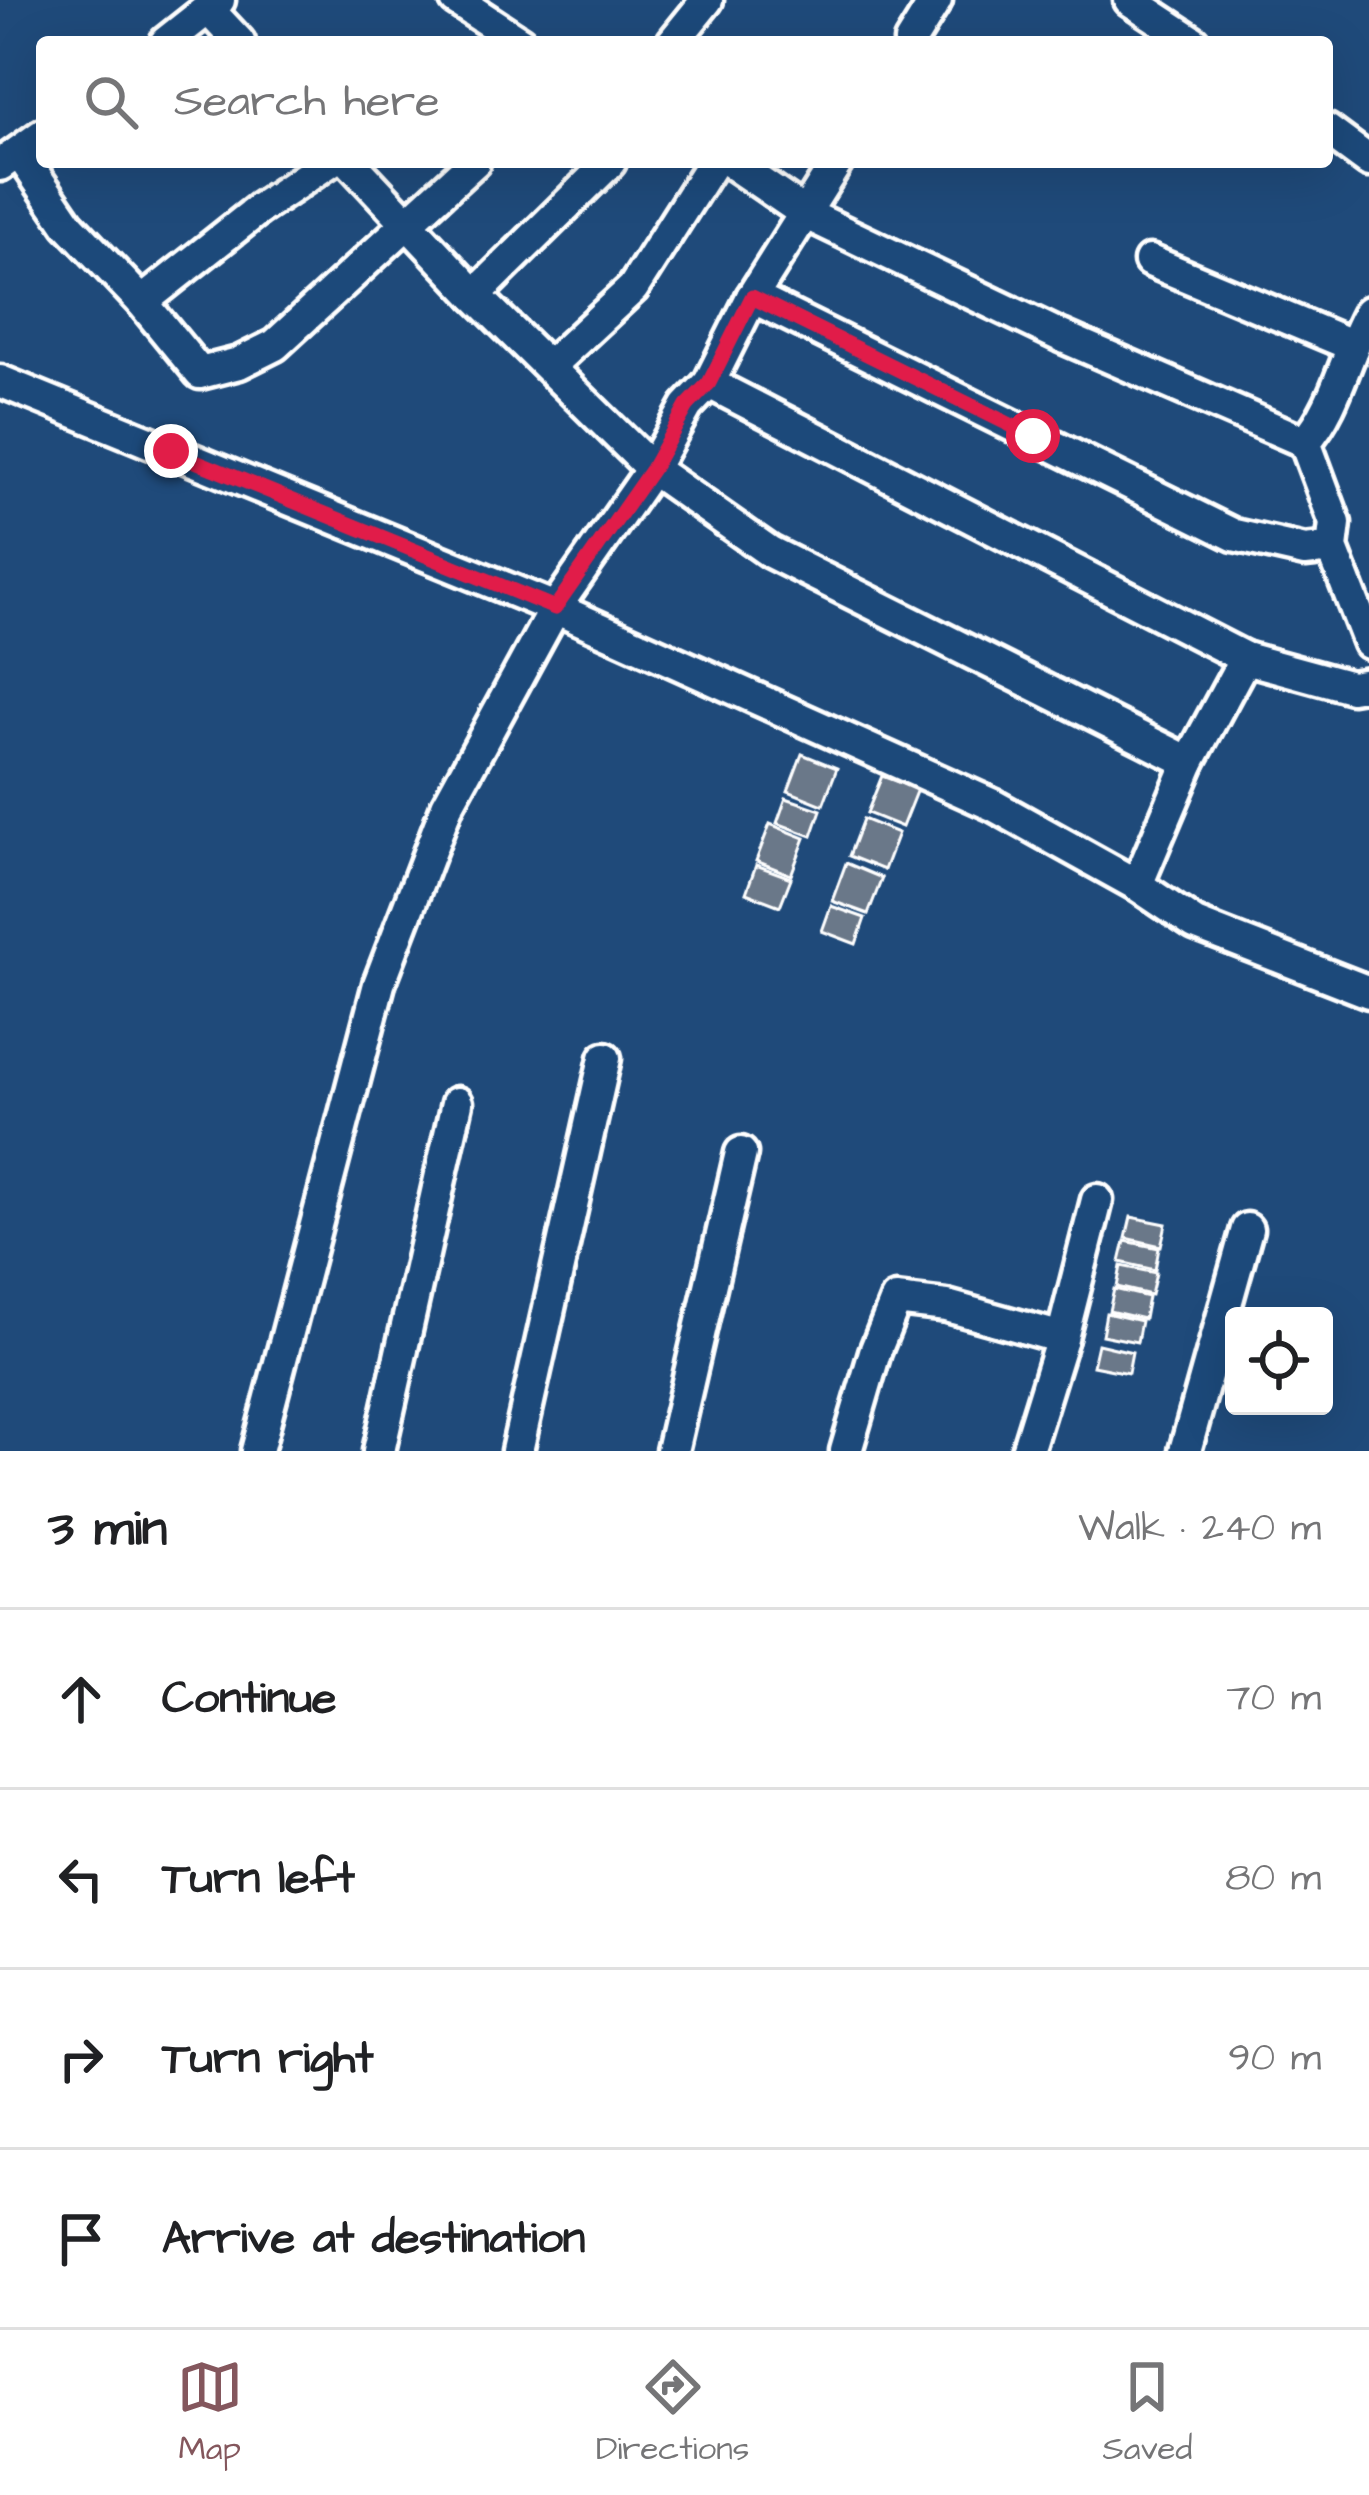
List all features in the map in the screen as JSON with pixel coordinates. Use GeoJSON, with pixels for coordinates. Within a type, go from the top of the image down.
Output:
{"type":"FeatureCollection","features":[{"type":"Feature","properties":{"kind":"street"},"geometry":{"type":"LineString","coordinates":[[456,0],[511,36]]}},
{"type":"Feature","properties":{"kind":"street"},"geometry":{"type":"LineString","coordinates":[[678,36],[707,0]]}},
{"type":"Feature","properties":{"kind":"street"},"geometry":{"type":"LineString","coordinates":[[914,36],[936,0]]}},
{"type":"Feature","properties":{"kind":"street"},"geometry":{"type":"LineString","coordinates":[[1130,0],[1185,36]]}},
{"type":"Feature","properties":{"kind":"street"},"geometry":{"type":"LineString","coordinates":[[174,36],[214,5],[235,36]]}},
{"type":"Feature","properties":{"kind":"street"},"geometry":{"type":"LineString","coordinates":[[1333,134],[1369,161]]}},
{"type":"Feature","properties":{"kind":"street"},"geometry":{"type":"LineString","coordinates":[[20,150],[68,224],[142,302],[200,373],[239,363],[275,345],[468,168]]}},
{"type":"Feature","properties":{"kind":"street"},"geometry":{"type":"LineString","coordinates":[[142,302],[259,209],[320,168]]}},
{"type":"Feature","properties":{"kind":"street"},"geometry":{"type":"LineString","coordinates":[[355,168],[475,295],[652,469],[770,552],[1189,762]]}},
{"type":"Feature","properties":{"kind":"street"},"geometry":{"type":"LineString","coordinates":[[475,295],[604,168]]}},
{"type":"Feature","properties":{"kind":"street"},"geometry":{"type":"LineString","coordinates":[[550,366],[633,288],[709,168]]}},
{"type":"Feature","properties":{"kind":"street"},"geometry":{"type":"LineString","coordinates":[[739,168],[806,214],[1061,336],[1305,442],[1336,523],[1332,548],[1369,643]]}},
{"type":"Feature","properties":{"kind":"street"},"geometry":{"type":"LineString","coordinates":[[257,1451],[379,984],[447,806],[555,608],[652,469],[687,406],[709,383],[752,297],[833,168]]}},
{"type":"Feature","properties":{"kind":"street"},"geometry":{"type":"LineString","coordinates":[[1150,261],[1351,345]]}},
{"type":"Feature","properties":{"kind":"street"},"geometry":{"type":"LineString","coordinates":[[752,297],[1234,535],[1305,551],[1332,548]]}},
{"type":"Feature","properties":{"kind":"street"},"geometry":{"type":"LineString","coordinates":[[1305,442],[1324,422],[1351,345],[1369,312]]}},
{"type":"Feature","properties":{"kind":"street"},"geometry":{"type":"LineString","coordinates":[[0,381],[555,608],[993,805],[1137,885],[1195,924],[1369,992]]}},
{"type":"Feature","properties":{"kind":"street"},"geometry":{"type":"LineString","coordinates":[[709,383],[1245,658],[1352,687],[1369,684]]}},
{"type":"Feature","properties":{"kind":"street"},"geometry":{"type":"LineString","coordinates":[[1137,885],[1189,762],[1245,658]]}},
{"type":"Feature","properties":{"kind":"street"},"geometry":{"type":"LineString","coordinates":[[517,1451],[605,1058]]}},
{"type":"Feature","properties":{"kind":"street"},"geometry":{"type":"LineString","coordinates":[[380,1451],[457,1103]]}},
{"type":"Feature","properties":{"kind":"street"},"geometry":{"type":"LineString","coordinates":[[672,1451],[741,1153]]}},
{"type":"Feature","properties":{"kind":"street"},"geometry":{"type":"LineString","coordinates":[[1027,1451],[1097,1200]]}},
{"type":"Feature","properties":{"kind":"street"},"geometry":{"type":"LineString","coordinates":[[1185,1451],[1247,1229]]}},
{"type":"Feature","properties":{"kind":"street"},"geometry":{"type":"LineString","coordinates":[[845,1451],[896,1300],[946,1306],[1062,1338]]}},
{"type":"Feature","properties":{"kind":"building"},"geometry":{"type":"Polygon","coordinates":[[[802,754],[837,768],[823,805],[788,791],[802,754]]]}},
{"type":"Feature","properties":{"kind":"building"},"geometry":{"type":"Polygon","coordinates":[[[882,776],[917,789],[902,827],[867,813],[882,776]]]}},
{"type":"Feature","properties":{"kind":"building"},"geometry":{"type":"Polygon","coordinates":[[[786,798],[821,810],[812,836],[777,823],[786,798]]]}},
{"type":"Feature","properties":{"kind":"building"},"geometry":{"type":"Polygon","coordinates":[[[863,819],[898,833],[884,870],[849,856],[863,819]]]}},
{"type":"Feature","properties":{"kind":"building"},"geometry":{"type":"Polygon","coordinates":[[[770,824],[805,838],[791,875],[756,861],[770,824]]]}},
{"type":"Feature","properties":{"kind":"building"},"geometry":{"type":"Polygon","coordinates":[[[846,863],[882,878],[868,914],[832,901],[846,863]]]}},
{"type":"Feature","properties":{"kind":"building"},"geometry":{"type":"Polygon","coordinates":[[[756,865],[791,878],[780,906],[746,893],[756,865]]]}},
{"type":"Feature","properties":{"kind":"building"},"geometry":{"type":"Polygon","coordinates":[[[831,906],[865,918],[856,944],[822,931],[831,906]]]}},
{"type":"Feature","properties":{"kind":"building"},"geometry":{"type":"Polygon","coordinates":[[[1131,1217],[1166,1224],[1161,1246],[1126,1238],[1131,1217]]]}},
{"type":"Feature","properties":{"kind":"building"},"geometry":{"type":"Polygon","coordinates":[[[1125,1241],[1159,1248],[1155,1270],[1120,1262],[1125,1241]]]}},
{"type":"Feature","properties":{"kind":"building"},"geometry":{"type":"Polygon","coordinates":[[[1121,1266],[1156,1273],[1151,1295],[1117,1287],[1121,1266]]]}},
{"type":"Feature","properties":{"kind":"building"},"geometry":{"type":"Polygon","coordinates":[[[1114,1289],[1148,1297],[1144,1319],[1109,1311],[1114,1289]]]}},
{"type":"Feature","properties":{"kind":"building"},"geometry":{"type":"Polygon","coordinates":[[[1106,1313],[1141,1321],[1137,1342],[1102,1335],[1106,1313]]]}},
{"type":"Feature","properties":{"kind":"building"},"geometry":{"type":"Polygon","coordinates":[[[1098,1344],[1132,1352],[1128,1373],[1093,1366],[1098,1344]]]}},
{"type":"Feature","properties":{"kind":"route"},"geometry":{"type":"LineString","coordinates":[[171,451],[555,608],[652,469],[687,406],[709,383],[752,297],[1033,436]]}}]}
